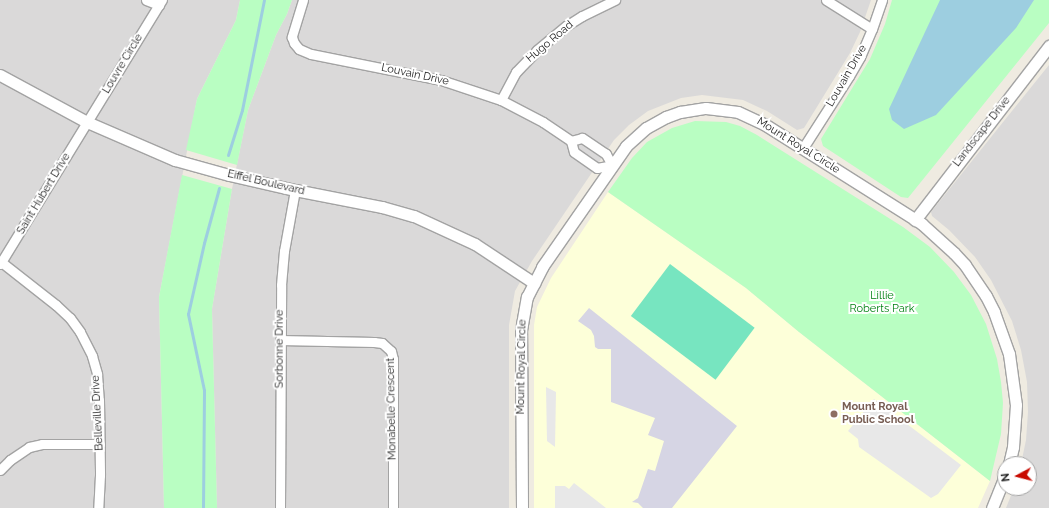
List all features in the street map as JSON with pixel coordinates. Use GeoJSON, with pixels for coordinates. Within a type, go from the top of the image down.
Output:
{"type":"FeatureCollection","features":[{"type":"Feature","properties":{"kind":"street","name":"Louvre Circle"},"geometry":{"type":"LineString","coordinates":[[87,122],[160,3],[146,0]]}},
{"type":"Feature","properties":{"kind":"street","name":"Louvain Drive"},"geometry":{"type":"LineString","coordinates":[[303,0],[292,37],[294,44],[304,52],[441,80],[502,100],[544,122],[571,141],[574,152],[597,168],[612,165],[606,154],[582,138],[571,141]]}},
{"type":"Feature","properties":{"kind":"street","name":"Hugo Road"},"geometry":{"type":"LineString","coordinates":[[502,100],[516,72],[537,50],[566,26],[582,16],[615,0]]}},
{"type":"Feature","properties":{"kind":"street"},"geometry":{"type":"LineString","coordinates":[[826,0],[872,29]]}},
{"type":"Feature","properties":{"kind":"street","name":"Louvain Drive"},"geometry":{"type":"LineString","coordinates":[[802,148],[849,76],[872,29],[882,0]]}},
{"type":"Feature","properties":{"kind":"street","name":"Landscape Drive"},"geometry":{"type":"LineString","coordinates":[[915,220],[1049,46]]}},
{"type":"Feature","properties":{"kind":"street","name":"Eiffel Boulevard"},"geometry":{"type":"LineString","coordinates":[[0,75],[87,122],[154,151],[208,170],[295,190],[382,207],[414,216],[475,244],[534,283]]}},
{"type":"Feature","properties":{"kind":"street","name":"Mount Royal Circle"},"geometry":{"type":"LineString","coordinates":[[522,508],[521,330],[525,305],[534,283],[542,267],[626,146],[646,128],[680,112],[706,108],[724,109],[752,117],[915,220],[940,239],[965,265],[986,296],[1002,332],[1012,370],[1016,404],[1013,447],[1011,456]]}},
{"type":"Feature","properties":{"kind":"street","name":"Saint Hubert Drive"},"geometry":{"type":"LineString","coordinates":[[0,262],[87,122]]}},
{"type":"Feature","properties":{"kind":"street","name":"Sorbonne Drive"},"geometry":{"type":"LineString","coordinates":[[280,508],[280,340],[282,270],[295,190]]}},
{"type":"Feature","properties":{"kind":"street","name":"Belleville Drive"},"geometry":{"type":"LineString","coordinates":[[0,262],[56,305],[70,318],[86,343],[97,374],[100,444],[98,508]]}},
{"type":"Feature","properties":{"kind":"street","name":"Monabelle Crescent"},"geometry":{"type":"LineString","coordinates":[[280,340],[374,342],[382,343],[391,351],[393,359],[393,508]]}},
{"type":"Feature","properties":{"kind":"street"},"geometry":{"type":"LineString","coordinates":[[0,470],[10,460],[29,447],[42,444],[100,444]]}},
{"type":"Feature","properties":{"kind":"street"},"geometry":{"type":"LineString","coordinates":[[992,508],[997,496]]}},
{"type":"Feature","properties":{"kind":"shaded area"},"geometry":{"type":"Polygon","coordinates":[[[0,0],[240,0],[236,20],[197,99],[159,297],[164,508],[0,508],[0,0]]]}},
{"type":"Feature","properties":{"kind":"shaded area"},"geometry":{"type":"Polygon","coordinates":[[[292,0],[871,0],[860,32],[850,53],[804,128],[797,130],[767,111],[743,100],[702,95],[681,98],[648,111],[629,125],[614,140],[532,261],[515,291],[509,325],[509,508],[217,508],[212,309],[232,189],[248,110],[276,35],[287,14],[292,0]]]}},
{"type":"Feature","properties":{"kind":"shaded area"},"geometry":{"type":"Polygon","coordinates":[[[1049,65],[1049,508],[1006,508],[1011,496],[1037,496],[1037,456],[1023,456],[1026,440],[1028,412],[1027,382],[1021,350],[1012,321],[991,280],[975,257],[949,230],[932,216],[931,212],[1049,65]]]}},
{"type":"Feature","properties":{"kind":"shaded area"},"geometry":{"type":"Polygon","coordinates":[[[608,192],[746,288],[799,332],[990,481],[978,508],[534,508],[534,325],[537,307],[551,278],[608,192]]]}},
{"type":"Feature","properties":{"kind":"shaded area"},"geometry":{"type":"Polygon","coordinates":[[[589,308],[737,426],[672,508],[643,508],[638,503],[632,502],[638,498],[648,469],[655,471],[664,441],[648,435],[655,418],[611,402],[611,349],[598,349],[595,347],[594,336],[591,330],[578,321],[589,308]]]}},
{"type":"Feature","properties":{"kind":"shaded area"},"geometry":{"type":"Polygon","coordinates":[[[546,387],[556,392],[555,447],[547,441],[546,387]]]}},
{"type":"Feature","properties":{"kind":"shaded area"},"geometry":{"type":"Polygon","coordinates":[[[874,399],[961,465],[938,494],[931,498],[859,447],[858,439],[848,431],[874,399]]]}},
{"type":"Feature","properties":{"kind":"shaded area"},"geometry":{"type":"Polygon","coordinates":[[[574,483],[606,508],[555,508],[555,486],[565,486],[569,489],[574,483]]]}},
{"type":"Feature","properties":{"kind":"green space"},"geometry":{"type":"Polygon","coordinates":[[[240,0],[292,0],[287,14],[276,35],[248,110],[237,165],[186,150],[197,99],[236,20],[240,0]]]}},
{"type":"Feature","properties":{"kind":"green space"},"geometry":{"type":"Polygon","coordinates":[[[892,0],[1049,0],[1049,23],[908,198],[901,197],[823,146],[821,139],[870,59],[885,24],[892,0]]]}},
{"type":"Feature","properties":{"kind":"green space","name":"Lillie Roberts Park"},"geometry":{"type":"Polygon","coordinates":[[[695,121],[726,122],[740,126],[757,135],[903,227],[930,247],[954,272],[971,295],[986,324],[997,359],[1001,382],[1003,403],[1001,434],[990,481],[799,332],[746,288],[608,192],[632,158],[647,142],[672,128],[695,121]]]}},
{"type":"Feature","properties":{"kind":"green space"},"geometry":{"type":"Polygon","coordinates":[[[182,175],[232,189],[212,309],[217,508],[164,508],[159,297],[182,175]]]}},
{"type":"Feature","properties":{"kind":"green space"},"geometry":{"type":"Polygon","coordinates":[[[670,264],[755,328],[716,380],[631,316],[670,264]]]}},
{"type":"Feature","properties":{"kind":"water"},"geometry":{"type":"Polygon","coordinates":[[[940,0],[1034,0],[1016,28],[936,115],[904,129],[892,120],[889,109],[940,0]]]}},
{"type":"Feature","properties":{"kind":"waterway"},"geometry":{"type":"LineString","coordinates":[[228,155],[242,110],[264,0]]}},
{"type":"Feature","properties":{"kind":"waterway"},"geometry":{"type":"LineString","coordinates":[[203,508],[204,390],[188,314],[204,243],[219,188]]}},
{"type":"Feature","properties":{"kind":"place","name":"Mount Royal Public School"},"geometry":{"type":"Point","coordinates":[834,414]}}]}
